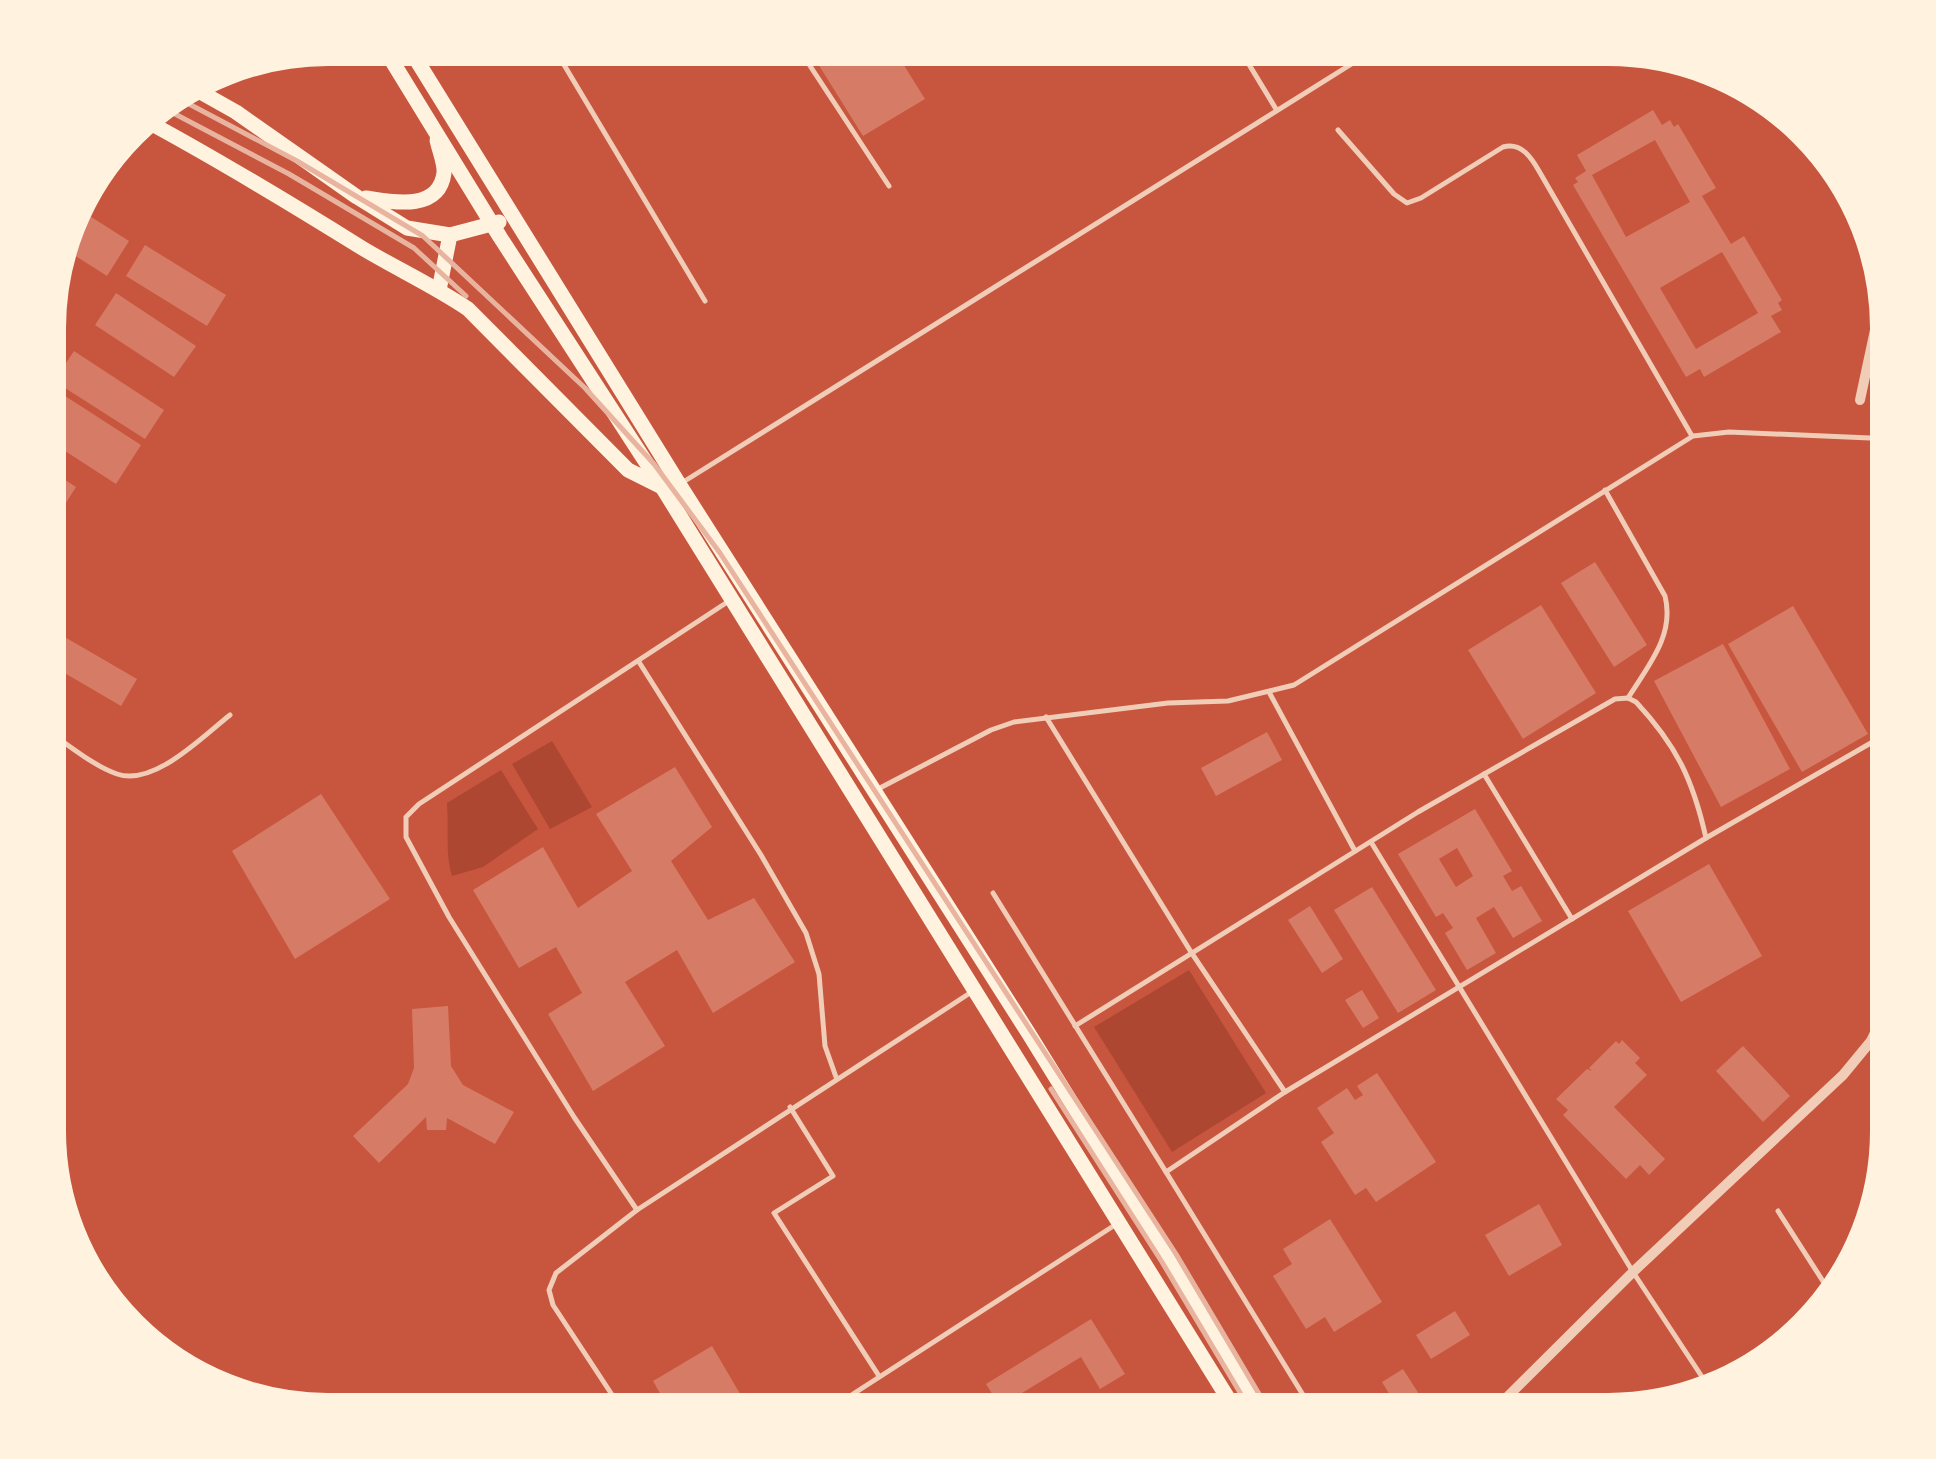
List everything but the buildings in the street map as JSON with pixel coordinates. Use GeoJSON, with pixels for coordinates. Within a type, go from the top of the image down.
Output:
{"type":"FeatureCollection","features":[{"type":"Feature","properties":{"kind":"main road"},"geometry":{"type":"LineString","coordinates":[[393,60],[493,226],[672,483],[875,790],[1254,1399]]}},
{"type":"Feature","properties":{"kind":"main road"},"geometry":{"type":"LineString","coordinates":[[417,60],[672,483],[732,599],[1228,1399]]}},
{"type":"Feature","properties":{"kind":"main road"},"geometry":{"type":"LineString","coordinates":[[200,93],[236,112],[407,228],[450,235],[493,226],[512,213]]}},
{"type":"Feature","properties":{"kind":"main road"},"geometry":{"type":"LineString","coordinates":[[357,197],[413,202],[424,200],[439,187],[444,172],[432,122]]}},
{"type":"Feature","properties":{"kind":"main road"},"geometry":{"type":"LineString","coordinates":[[153,125],[468,309],[628,470],[672,483]]}},
{"type":"Feature","properties":{"kind":"main road"},"geometry":{"type":"LineString","coordinates":[[440,290],[450,235]]}},
{"type":"Feature","properties":{"kind":"main road"},"geometry":{"type":"LineString","coordinates":[[1061,1130],[1080,1118]]}},
{"type":"Feature","properties":{"kind":"street"},"geometry":{"type":"LineString","coordinates":[[1860,400],[1876,326]]}},
{"type":"Feature","properties":{"kind":"street"},"geometry":{"type":"LineString","coordinates":[[1505,1399],[1633,1272],[1843,1075],[1875,1033]]}},
{"type":"Feature","properties":{"kind":"lane"},"geometry":{"type":"LineString","coordinates":[[562,60],[706,301]]}},
{"type":"Feature","properties":{"kind":"lane"},"geometry":{"type":"LineString","coordinates":[[806,60],[889,186]]}},
{"type":"Feature","properties":{"kind":"lane"},"geometry":{"type":"LineString","coordinates":[[1247,61],[1276,109]]}},
{"type":"Feature","properties":{"kind":"lane"},"geometry":{"type":"LineString","coordinates":[[672,483],[1356,61]]}},
{"type":"Feature","properties":{"kind":"lane"},"geometry":{"type":"LineString","coordinates":[[1338,130],[1394,194],[1407,203],[1503,147],[1521,149],[1540,171],[1693,436]]}},
{"type":"Feature","properties":{"kind":"lane"},"geometry":{"type":"LineString","coordinates":[[875,790],[991,730],[1046,717],[1168,703],[1228,701],[1269,692],[1315,674],[1693,436],[1729,432],[1876,438]]}},
{"type":"Feature","properties":{"kind":"lane"},"geometry":{"type":"LineString","coordinates":[[1605,490],[1666,596],[1668,608],[1667,630],[1628,698]]}},
{"type":"Feature","properties":{"kind":"lane"},"geometry":{"type":"LineString","coordinates":[[637,1210],[450,918],[406,837],[405,826],[409,812],[419,804],[732,599]]}},
{"type":"Feature","properties":{"kind":"lane"},"geometry":{"type":"LineString","coordinates":[[638,662],[806,933],[820,974],[825,1046],[836,1078]]}},
{"type":"Feature","properties":{"kind":"lane"},"geometry":{"type":"LineString","coordinates":[[1269,692],[1355,851]]}},
{"type":"Feature","properties":{"kind":"lane"},"geometry":{"type":"LineString","coordinates":[[1076,1026],[1370,841],[1615,699],[1628,698],[1654,720],[1680,758],[1690,778],[1706,838]]}},
{"type":"Feature","properties":{"kind":"lane"},"geometry":{"type":"LineString","coordinates":[[61,739],[118,775],[135,776],[168,763],[230,715]]}},
{"type":"Feature","properties":{"kind":"lane"},"geometry":{"type":"LineString","coordinates":[[1046,717],[1191,952],[1285,1092]]}},
{"type":"Feature","properties":{"kind":"lane"},"geometry":{"type":"LineString","coordinates":[[1166,1172],[1285,1092],[1875,740]]}},
{"type":"Feature","properties":{"kind":"lane"},"geometry":{"type":"LineString","coordinates":[[1484,774],[1572,919]]}},
{"type":"Feature","properties":{"kind":"lane"},"geometry":{"type":"LineString","coordinates":[[1370,841],[1633,1272],[1705,1381]]}},
{"type":"Feature","properties":{"kind":"lane"},"geometry":{"type":"LineString","coordinates":[[993,892],[1305,1399]]}},
{"type":"Feature","properties":{"kind":"lane"},"geometry":{"type":"LineString","coordinates":[[614,1398],[553,1305],[549,1290],[563,1266],[637,1210],[975,990]]}},
{"type":"Feature","properties":{"kind":"lane"},"geometry":{"type":"LineString","coordinates":[[790,1108],[833,1176],[774,1213],[879,1376]]}},
{"type":"Feature","properties":{"kind":"lane"},"geometry":{"type":"LineString","coordinates":[[1778,1211],[1826,1287]]}},
{"type":"Feature","properties":{"kind":"lane"},"geometry":{"type":"LineString","coordinates":[[846,1398],[1119,1222]]}},
{"type":"Feature","properties":{"kind":"shaded area"},"geometry":{"type":"Polygon","coordinates":[[[552,741],[592,807],[550,829],[512,764],[552,741]]]}},
{"type":"Feature","properties":{"kind":"shaded area"},"geometry":{"type":"Polygon","coordinates":[[[501,770],[538,829],[483,867],[452,876],[447,803],[501,770]]]}},
{"type":"Feature","properties":{"kind":"shaded area"},"geometry":{"type":"Polygon","coordinates":[[[1189,970],[1266,1093],[1172,1152],[1094,1027],[1189,970]]]}},
{"type":"Feature","properties":{"kind":"railway"},"geometry":{"type":"LineString","coordinates":[[185,102],[297,161],[423,236],[585,388],[654,464],[720,553],[1176,1254],[1262,1399]]}},
{"type":"Feature","properties":{"kind":"railway"},"geometry":{"type":"LineString","coordinates":[[170,112],[289,174],[414,248],[466,296]]}},
{"type":"Feature","properties":{"kind":"railway"},"geometry":{"type":"LineString","coordinates":[[1051,1089],[1244,1399]]}}]}
